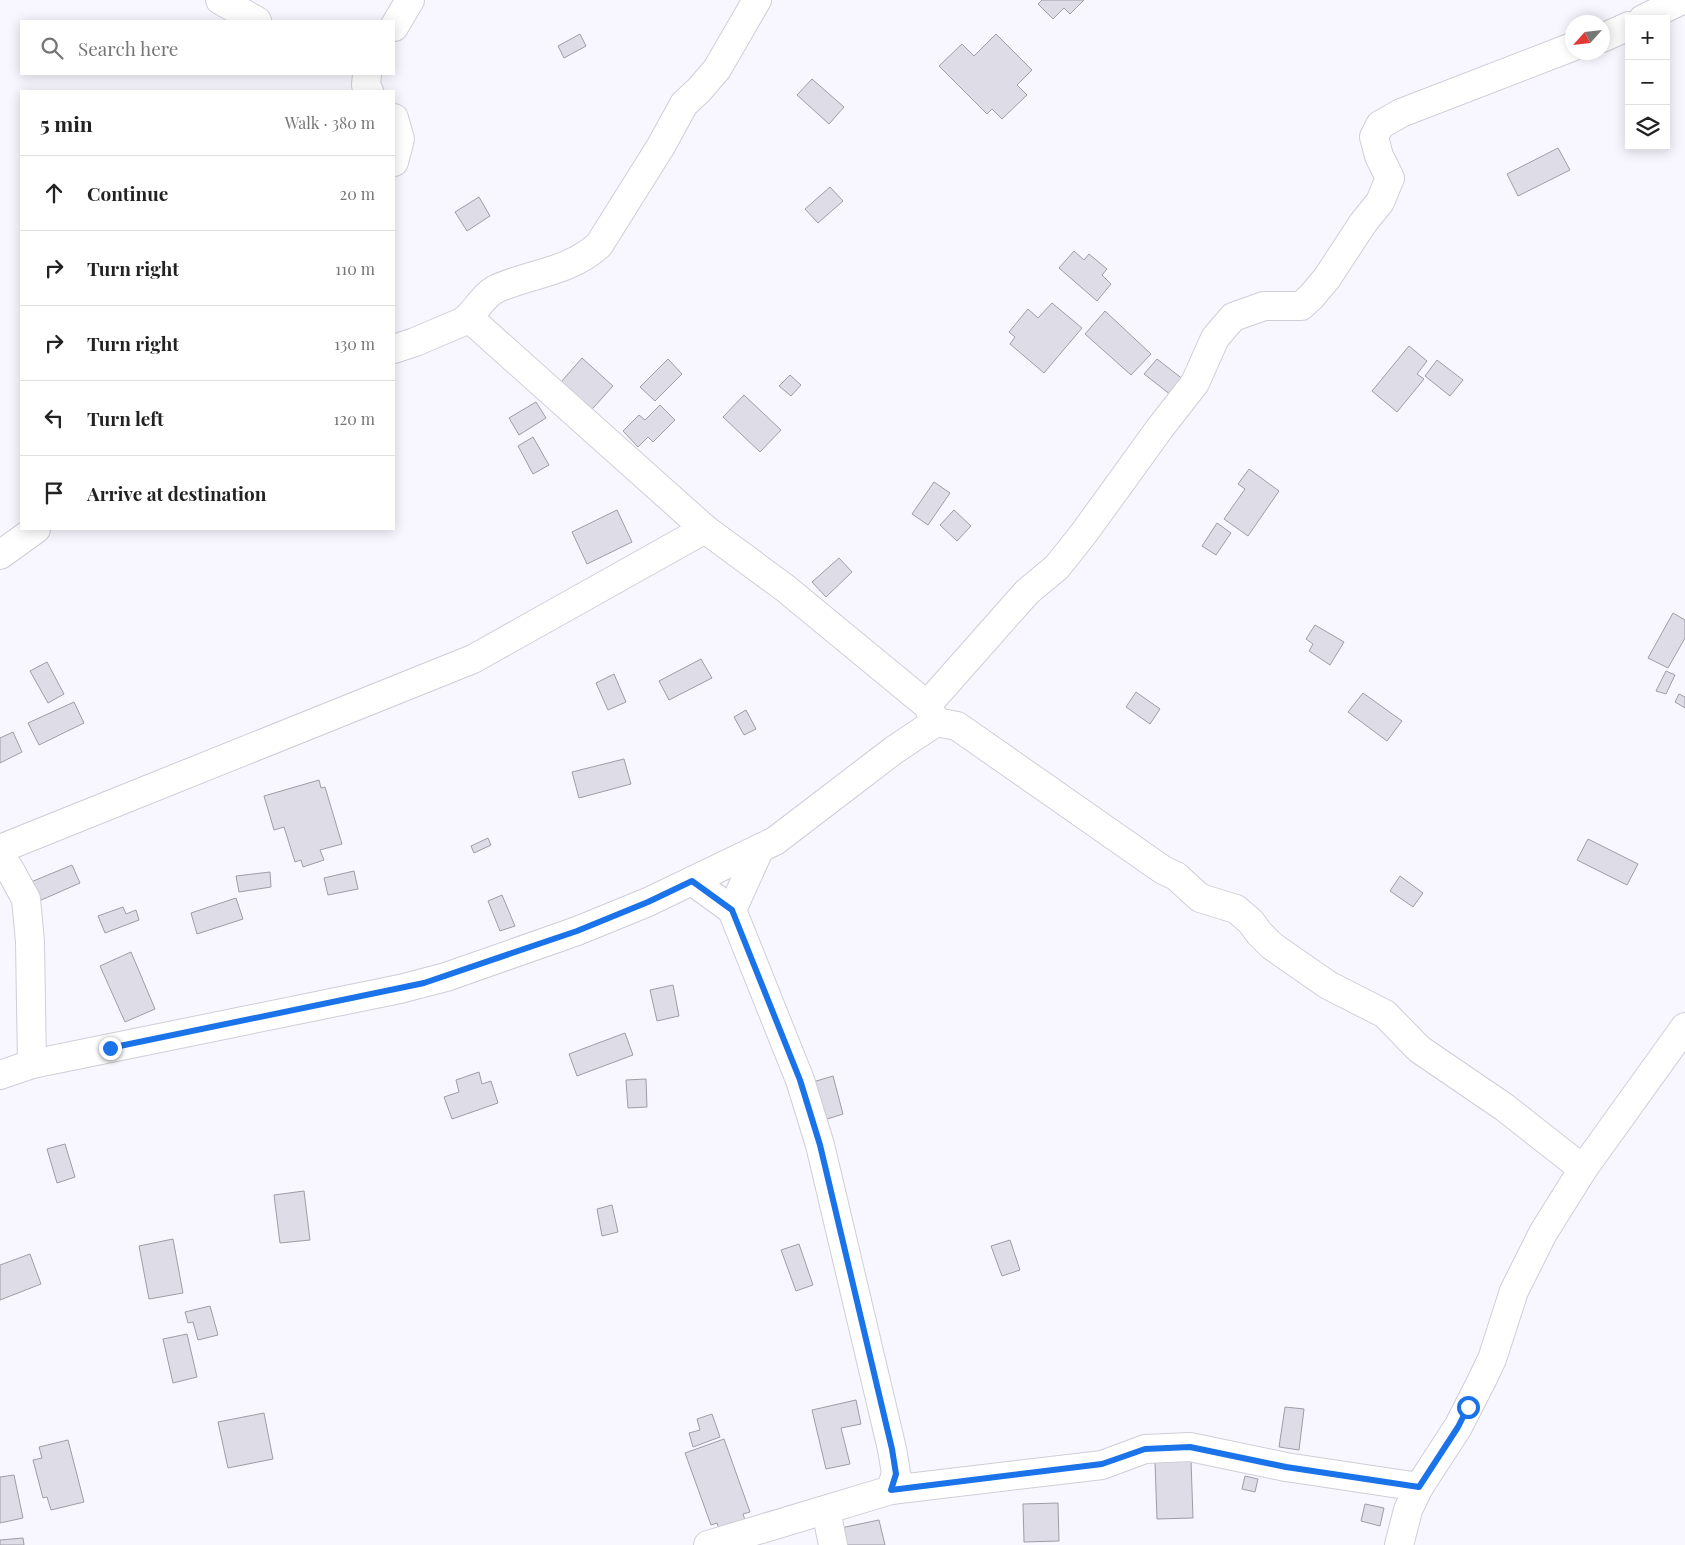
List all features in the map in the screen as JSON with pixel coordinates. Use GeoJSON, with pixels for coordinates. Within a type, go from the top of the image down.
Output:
{"type":"FeatureCollection","features":[{"type":"Feature","properties":{"kind":"street"},"geometry":{"type":"LineString","coordinates":[[220,0],[255,20]]}},
{"type":"Feature","properties":{"kind":"street"},"geometry":{"type":"LineString","coordinates":[[395,25],[410,0]]}},
{"type":"Feature","properties":{"kind":"street"},"geometry":{"type":"LineString","coordinates":[[395,349],[444,330],[469,318],[485,297],[497,288],[575,262],[588,255],[599,245],[661,146],[684,104],[717,69],[757,0]]}},
{"type":"Feature","properties":{"kind":"street"},"geometry":{"type":"LineString","coordinates":[[1651,15],[1682,0]]}},
{"type":"Feature","properties":{"kind":"street"},"geometry":{"type":"LineString","coordinates":[[1610,34],[1625,28]]}},
{"type":"Feature","properties":{"kind":"street"},"geometry":{"type":"LineString","coordinates":[[0,1075],[32,1064],[424,983],[577,931],[648,902],[775,841],[894,750],[932,713],[1027,592],[1057,567],[1084,533],[1195,383],[1215,338],[1233,318],[1264,306],[1301,306],[1311,297],[1327,278],[1363,222],[1380,202],[1390,178],[1379,156],[1374,137],[1380,124],[1401,113],[1565,50]]}},
{"type":"Feature","properties":{"kind":"street"},"geometry":{"type":"LineString","coordinates":[[395,122],[400,139],[395,158]]}},
{"type":"Feature","properties":{"kind":"street"},"geometry":{"type":"LineString","coordinates":[[469,318],[705,529],[785,588],[932,713],[957,726],[1155,864],[1176,876],[1200,898],[1236,909],[1251,922],[1272,946],[1328,985],[1385,1014],[1419,1049],[1504,1107],[1583,1169]]}},
{"type":"Feature","properties":{"kind":"street"},"geometry":{"type":"LineString","coordinates":[[0,848],[473,659],[705,529]]}},
{"type":"Feature","properties":{"kind":"street"},"geometry":{"type":"LineString","coordinates":[[0,555],[35,530]]}},
{"type":"Feature","properties":{"kind":"street"},"geometry":{"type":"LineString","coordinates":[[732,910],[760,848]]}},
{"type":"Feature","properties":{"kind":"street"},"geometry":{"type":"LineString","coordinates":[[0,856],[26,899],[30,942],[32,1064]]}},
{"type":"Feature","properties":{"kind":"street"},"geometry":{"type":"LineString","coordinates":[[692,881],[732,910],[800,1080],[820,1145],[892,1449],[896,1474],[891,1490]]}},
{"type":"Feature","properties":{"kind":"street"},"geometry":{"type":"LineString","coordinates":[[1399,1545],[1408,1510],[1419,1487],[1458,1427],[1492,1359],[1514,1291],[1544,1233],[1583,1169],[1685,1027]]}},
{"type":"Feature","properties":{"kind":"street"},"geometry":{"type":"LineString","coordinates":[[708,1545],[891,1490],[1102,1464],[1145,1449],[1190,1447],[1286,1467],[1419,1487]]}},
{"type":"Feature","properties":{"kind":"street"},"geometry":{"type":"LineString","coordinates":[[826,1510],[833,1545]]}},
{"type":"Feature","properties":{"kind":"building"},"geometry":{"type":"Polygon","coordinates":[[[1042,0],[1084,0],[1070,14],[1064,8],[1053,19],[1038,4],[1042,0]]]}},
{"type":"Feature","properties":{"kind":"building"},"geometry":{"type":"Polygon","coordinates":[[[580,34],[586,46],[564,58],[558,46],[580,34]]]}},
{"type":"Feature","properties":{"kind":"building"},"geometry":{"type":"Polygon","coordinates":[[[996,34],[1032,70],[1017,85],[1027,95],[1002,119],[992,109],[987,114],[939,66],[962,44],[974,56],[996,34]]]}},
{"type":"Feature","properties":{"kind":"building"},"geometry":{"type":"Polygon","coordinates":[[[812,79],[844,107],[829,124],[797,95],[812,79]]]}},
{"type":"Feature","properties":{"kind":"building"},"geometry":{"type":"Polygon","coordinates":[[[1558,148],[1570,170],[1518,196],[1507,174],[1558,148]]]}},
{"type":"Feature","properties":{"kind":"building"},"geometry":{"type":"Polygon","coordinates":[[[830,187],[843,201],[818,223],[805,209],[830,187]]]}},
{"type":"Feature","properties":{"kind":"building"},"geometry":{"type":"Polygon","coordinates":[[[479,197],[490,216],[467,231],[455,212],[479,197]]]}},
{"type":"Feature","properties":{"kind":"building"},"geometry":{"type":"Polygon","coordinates":[[[1074,251],[1084,260],[1089,254],[1107,269],[1102,275],[1111,284],[1097,301],[1059,268],[1074,251]]]}},
{"type":"Feature","properties":{"kind":"building"},"geometry":{"type":"Polygon","coordinates":[[[1052,303],[1082,328],[1044,373],[1010,344],[1015,337],[1009,332],[1028,309],[1038,318],[1052,303]]]}},
{"type":"Feature","properties":{"kind":"building"},"geometry":{"type":"Polygon","coordinates":[[[1105,311],[1151,354],[1131,375],[1085,334],[1105,311]]]}},
{"type":"Feature","properties":{"kind":"building"},"geometry":{"type":"Polygon","coordinates":[[[1409,346],[1427,361],[1417,374],[1424,379],[1397,412],[1372,391],[1409,346]]]}},
{"type":"Feature","properties":{"kind":"building"},"geometry":{"type":"Polygon","coordinates":[[[582,358],[613,386],[584,418],[554,390],[582,358]]]}},
{"type":"Feature","properties":{"kind":"building"},"geometry":{"type":"Polygon","coordinates":[[[668,359],[682,374],[655,401],[640,387],[668,359]]]}},
{"type":"Feature","properties":{"kind":"building"},"geometry":{"type":"Polygon","coordinates":[[[1157,359],[1184,380],[1171,395],[1144,374],[1157,359]]]}},
{"type":"Feature","properties":{"kind":"building"},"geometry":{"type":"Polygon","coordinates":[[[1437,360],[1463,380],[1450,396],[1425,376],[1437,360]]]}},
{"type":"Feature","properties":{"kind":"building"},"geometry":{"type":"Polygon","coordinates":[[[790,375],[801,385],[791,396],[779,386],[790,375]]]}},
{"type":"Feature","properties":{"kind":"building"},"geometry":{"type":"Polygon","coordinates":[[[744,395],[781,430],[760,452],[723,417],[744,395]]]}},
{"type":"Feature","properties":{"kind":"building"},"geometry":{"type":"Polygon","coordinates":[[[536,402],[546,418],[519,435],[509,418],[536,402]]]}},
{"type":"Feature","properties":{"kind":"building"},"geometry":{"type":"Polygon","coordinates":[[[660,405],[675,420],[653,442],[648,437],[638,447],[623,431],[639,415],[645,420],[660,405]]]}},
{"type":"Feature","properties":{"kind":"building"},"geometry":{"type":"Polygon","coordinates":[[[533,437],[549,465],[533,474],[518,446],[533,437]]]}},
{"type":"Feature","properties":{"kind":"building"},"geometry":{"type":"Polygon","coordinates":[[[1249,469],[1279,491],[1248,536],[1224,519],[1245,489],[1238,484],[1249,469]]]}},
{"type":"Feature","properties":{"kind":"building"},"geometry":{"type":"Polygon","coordinates":[[[934,482],[950,493],[928,525],[912,514],[934,482]]]}},
{"type":"Feature","properties":{"kind":"building"},"geometry":{"type":"Polygon","coordinates":[[[617,510],[632,542],[587,564],[572,532],[617,510]]]}},
{"type":"Feature","properties":{"kind":"building"},"geometry":{"type":"Polygon","coordinates":[[[954,510],[971,526],[957,541],[940,525],[954,510]]]}},
{"type":"Feature","properties":{"kind":"building"},"geometry":{"type":"Polygon","coordinates":[[[1217,523],[1231,533],[1216,555],[1202,546],[1217,523]]]}},
{"type":"Feature","properties":{"kind":"building"},"geometry":{"type":"Polygon","coordinates":[[[839,558],[852,572],[826,597],[812,582],[839,558]]]}},
{"type":"Feature","properties":{"kind":"building"},"geometry":{"type":"Polygon","coordinates":[[[1673,613],[1685,620],[1685,638],[1668,668],[1648,658],[1673,613]]]}},
{"type":"Feature","properties":{"kind":"building"},"geometry":{"type":"Polygon","coordinates":[[[1315,625],[1344,642],[1330,665],[1309,651],[1313,644],[1306,639],[1315,625]]]}},
{"type":"Feature","properties":{"kind":"building"},"geometry":{"type":"Polygon","coordinates":[[[701,659],[712,678],[669,700],[659,681],[701,659]]]}},
{"type":"Feature","properties":{"kind":"building"},"geometry":{"type":"Polygon","coordinates":[[[47,662],[64,694],[48,703],[30,671],[47,662]]]}},
{"type":"Feature","properties":{"kind":"building"},"geometry":{"type":"Polygon","coordinates":[[[1666,671],[1675,675],[1666,694],[1656,691],[1666,671]]]}},
{"type":"Feature","properties":{"kind":"building"},"geometry":{"type":"Polygon","coordinates":[[[614,674],[626,702],[608,710],[596,683],[614,674]]]}},
{"type":"Feature","properties":{"kind":"building"},"geometry":{"type":"Polygon","coordinates":[[[1136,692],[1160,709],[1150,724],[1126,707],[1136,692]]]}},
{"type":"Feature","properties":{"kind":"building"},"geometry":{"type":"Polygon","coordinates":[[[1363,693],[1402,721],[1387,741],[1348,712],[1363,693]]]}},
{"type":"Feature","properties":{"kind":"building"},"geometry":{"type":"Polygon","coordinates":[[[1679,694],[1685,697],[1685,708],[1675,702],[1679,694]]]}},
{"type":"Feature","properties":{"kind":"building"},"geometry":{"type":"Polygon","coordinates":[[[74,702],[84,723],[39,745],[28,723],[74,702]]]}},
{"type":"Feature","properties":{"kind":"building"},"geometry":{"type":"Polygon","coordinates":[[[746,710],[756,729],[744,735],[734,717],[746,710]]]}},
{"type":"Feature","properties":{"kind":"building"},"geometry":{"type":"Polygon","coordinates":[[[13,732],[22,752],[0,763],[0,738],[13,732]]]}},
{"type":"Feature","properties":{"kind":"building"},"geometry":{"type":"Polygon","coordinates":[[[624,759],[631,784],[579,798],[572,772],[624,759]]]}},
{"type":"Feature","properties":{"kind":"building"},"geometry":{"type":"Polygon","coordinates":[[[319,780],[321,788],[325,787],[342,844],[320,850],[324,860],[303,867],[301,860],[295,862],[284,827],[274,830],[264,796],[319,780]]]}},
{"type":"Feature","properties":{"kind":"building"},"geometry":{"type":"Polygon","coordinates":[[[488,838],[491,845],[474,853],[471,846],[488,838]]]}},
{"type":"Feature","properties":{"kind":"building"},"geometry":{"type":"Polygon","coordinates":[[[1588,839],[1638,864],[1627,885],[1577,860],[1588,839]]]}},
{"type":"Feature","properties":{"kind":"building"},"geometry":{"type":"Polygon","coordinates":[[[72,865],[80,883],[39,901],[31,882],[72,865]]]}},
{"type":"Feature","properties":{"kind":"building"},"geometry":{"type":"Polygon","coordinates":[[[354,871],[358,889],[328,895],[324,878],[354,871]]]}},
{"type":"Feature","properties":{"kind":"building"},"geometry":{"type":"Polygon","coordinates":[[[270,872],[271,887],[239,892],[236,876],[270,872]]]}},
{"type":"Feature","properties":{"kind":"building"},"geometry":{"type":"Polygon","coordinates":[[[1400,876],[1423,893],[1413,907],[1390,891],[1400,876]]]}},
{"type":"Feature","properties":{"kind":"building"},"geometry":{"type":"Polygon","coordinates":[[[502,895],[515,926],[500,931],[488,901],[502,895]]]}},
{"type":"Feature","properties":{"kind":"building"},"geometry":{"type":"Polygon","coordinates":[[[236,898],[243,919],[197,934],[191,913],[236,898]]]}},
{"type":"Feature","properties":{"kind":"building"},"geometry":{"type":"Polygon","coordinates":[[[123,907],[126,914],[136,910],[139,920],[105,933],[98,916],[123,907]]]}},
{"type":"Feature","properties":{"kind":"building"},"geometry":{"type":"Polygon","coordinates":[[[131,952],[155,1009],[125,1022],[100,966],[131,952]]]}},
{"type":"Feature","properties":{"kind":"building"},"geometry":{"type":"Polygon","coordinates":[[[673,985],[679,1016],[657,1021],[650,990],[673,985]]]}},
{"type":"Feature","properties":{"kind":"building"},"geometry":{"type":"Polygon","coordinates":[[[625,1033],[633,1055],[577,1076],[569,1054],[625,1033]]]}},
{"type":"Feature","properties":{"kind":"building"},"geometry":{"type":"Polygon","coordinates":[[[479,1072],[482,1084],[491,1081],[498,1103],[452,1119],[444,1097],[459,1092],[456,1080],[479,1072]]]}},
{"type":"Feature","properties":{"kind":"building"},"geometry":{"type":"Polygon","coordinates":[[[833,1076],[843,1114],[824,1120],[813,1082],[833,1076]]]}},
{"type":"Feature","properties":{"kind":"building"},"geometry":{"type":"Polygon","coordinates":[[[646,1079],[647,1107],[628,1108],[626,1080],[646,1079]]]}},
{"type":"Feature","properties":{"kind":"building"},"geometry":{"type":"Polygon","coordinates":[[[65,1144],[75,1177],[57,1183],[47,1149],[65,1144]]]}},
{"type":"Feature","properties":{"kind":"building"},"geometry":{"type":"Polygon","coordinates":[[[304,1191],[310,1240],[280,1243],[274,1195],[304,1191]]]}},
{"type":"Feature","properties":{"kind":"building"},"geometry":{"type":"Polygon","coordinates":[[[612,1205],[618,1232],[602,1236],[597,1209],[612,1205]]]}},
{"type":"Feature","properties":{"kind":"building"},"geometry":{"type":"Polygon","coordinates":[[[173,1239],[183,1293],[149,1299],[139,1246],[173,1239]]]}},
{"type":"Feature","properties":{"kind":"building"},"geometry":{"type":"Polygon","coordinates":[[[1010,1240],[1020,1270],[1002,1276],[991,1246],[1010,1240]]]}},
{"type":"Feature","properties":{"kind":"building"},"geometry":{"type":"Polygon","coordinates":[[[799,1244],[813,1285],[796,1291],[781,1250],[799,1244]]]}},
{"type":"Feature","properties":{"kind":"building"},"geometry":{"type":"Polygon","coordinates":[[[30,1254],[41,1284],[0,1300],[0,1265],[30,1254]]]}},
{"type":"Feature","properties":{"kind":"building"},"geometry":{"type":"Polygon","coordinates":[[[210,1306],[218,1335],[198,1340],[193,1322],[188,1323],[185,1312],[210,1306]]]}},
{"type":"Feature","properties":{"kind":"building"},"geometry":{"type":"Polygon","coordinates":[[[187,1334],[197,1377],[173,1383],[163,1339],[187,1334]]]}},
{"type":"Feature","properties":{"kind":"building"},"geometry":{"type":"Polygon","coordinates":[[[856,1400],[861,1424],[841,1428],[850,1464],[826,1469],[812,1410],[856,1400]]]}},
{"type":"Feature","properties":{"kind":"building"},"geometry":{"type":"Polygon","coordinates":[[[1285,1407],[1304,1409],[1299,1450],[1279,1447],[1285,1407]]]}},
{"type":"Feature","properties":{"kind":"building"},"geometry":{"type":"Polygon","coordinates":[[[264,1413],[273,1459],[228,1468],[218,1422],[264,1413]]]}},
{"type":"Feature","properties":{"kind":"building"},"geometry":{"type":"Polygon","coordinates":[[[712,1414],[720,1437],[693,1447],[689,1433],[700,1430],[697,1419],[712,1414]]]}},
{"type":"Feature","properties":{"kind":"building"},"geometry":{"type":"Polygon","coordinates":[[[724,1439],[750,1512],[743,1514],[747,1526],[721,1535],[717,1523],[711,1525],[685,1453],[724,1439]]]}},
{"type":"Feature","properties":{"kind":"building"},"geometry":{"type":"Polygon","coordinates":[[[68,1440],[84,1502],[51,1510],[47,1497],[43,1498],[33,1460],[42,1458],[39,1447],[68,1440]]]}},
{"type":"Feature","properties":{"kind":"building"},"geometry":{"type":"Polygon","coordinates":[[[1191,1461],[1193,1518],[1157,1519],[1155,1462],[1191,1461]]]}},
{"type":"Feature","properties":{"kind":"building"},"geometry":{"type":"Polygon","coordinates":[[[14,1475],[23,1518],[0,1523],[0,1477],[14,1475]]]}},
{"type":"Feature","properties":{"kind":"building"},"geometry":{"type":"Polygon","coordinates":[[[1245,1476],[1258,1479],[1255,1492],[1242,1489],[1245,1476]]]}},
{"type":"Feature","properties":{"kind":"building"},"geometry":{"type":"Polygon","coordinates":[[[1058,1503],[1059,1541],[1024,1542],[1023,1504],[1058,1503]]]}},
{"type":"Feature","properties":{"kind":"building"},"geometry":{"type":"Polygon","coordinates":[[[1365,1504],[1384,1508],[1380,1526],[1361,1521],[1365,1504]]]}},
{"type":"Feature","properties":{"kind":"building"},"geometry":{"type":"Polygon","coordinates":[[[879,1520],[885,1545],[839,1545],[836,1529],[879,1520]]]}},
{"type":"Feature","properties":{"kind":"building"},"geometry":{"type":"Polygon","coordinates":[[[23,1538],[24,1545],[0,1545],[0,1540],[23,1538]]]}},
{"type":"Feature","properties":{"kind":"route"},"geometry":{"type":"LineString","coordinates":[[110,1048],[400,989],[446,977],[577,931],[648,902],[692,881],[732,910],[800,1080],[820,1145],[892,1449],[896,1474],[891,1490],[1102,1464],[1145,1449],[1190,1447],[1286,1467],[1419,1487],[1458,1427],[1468,1407]]}}]}
